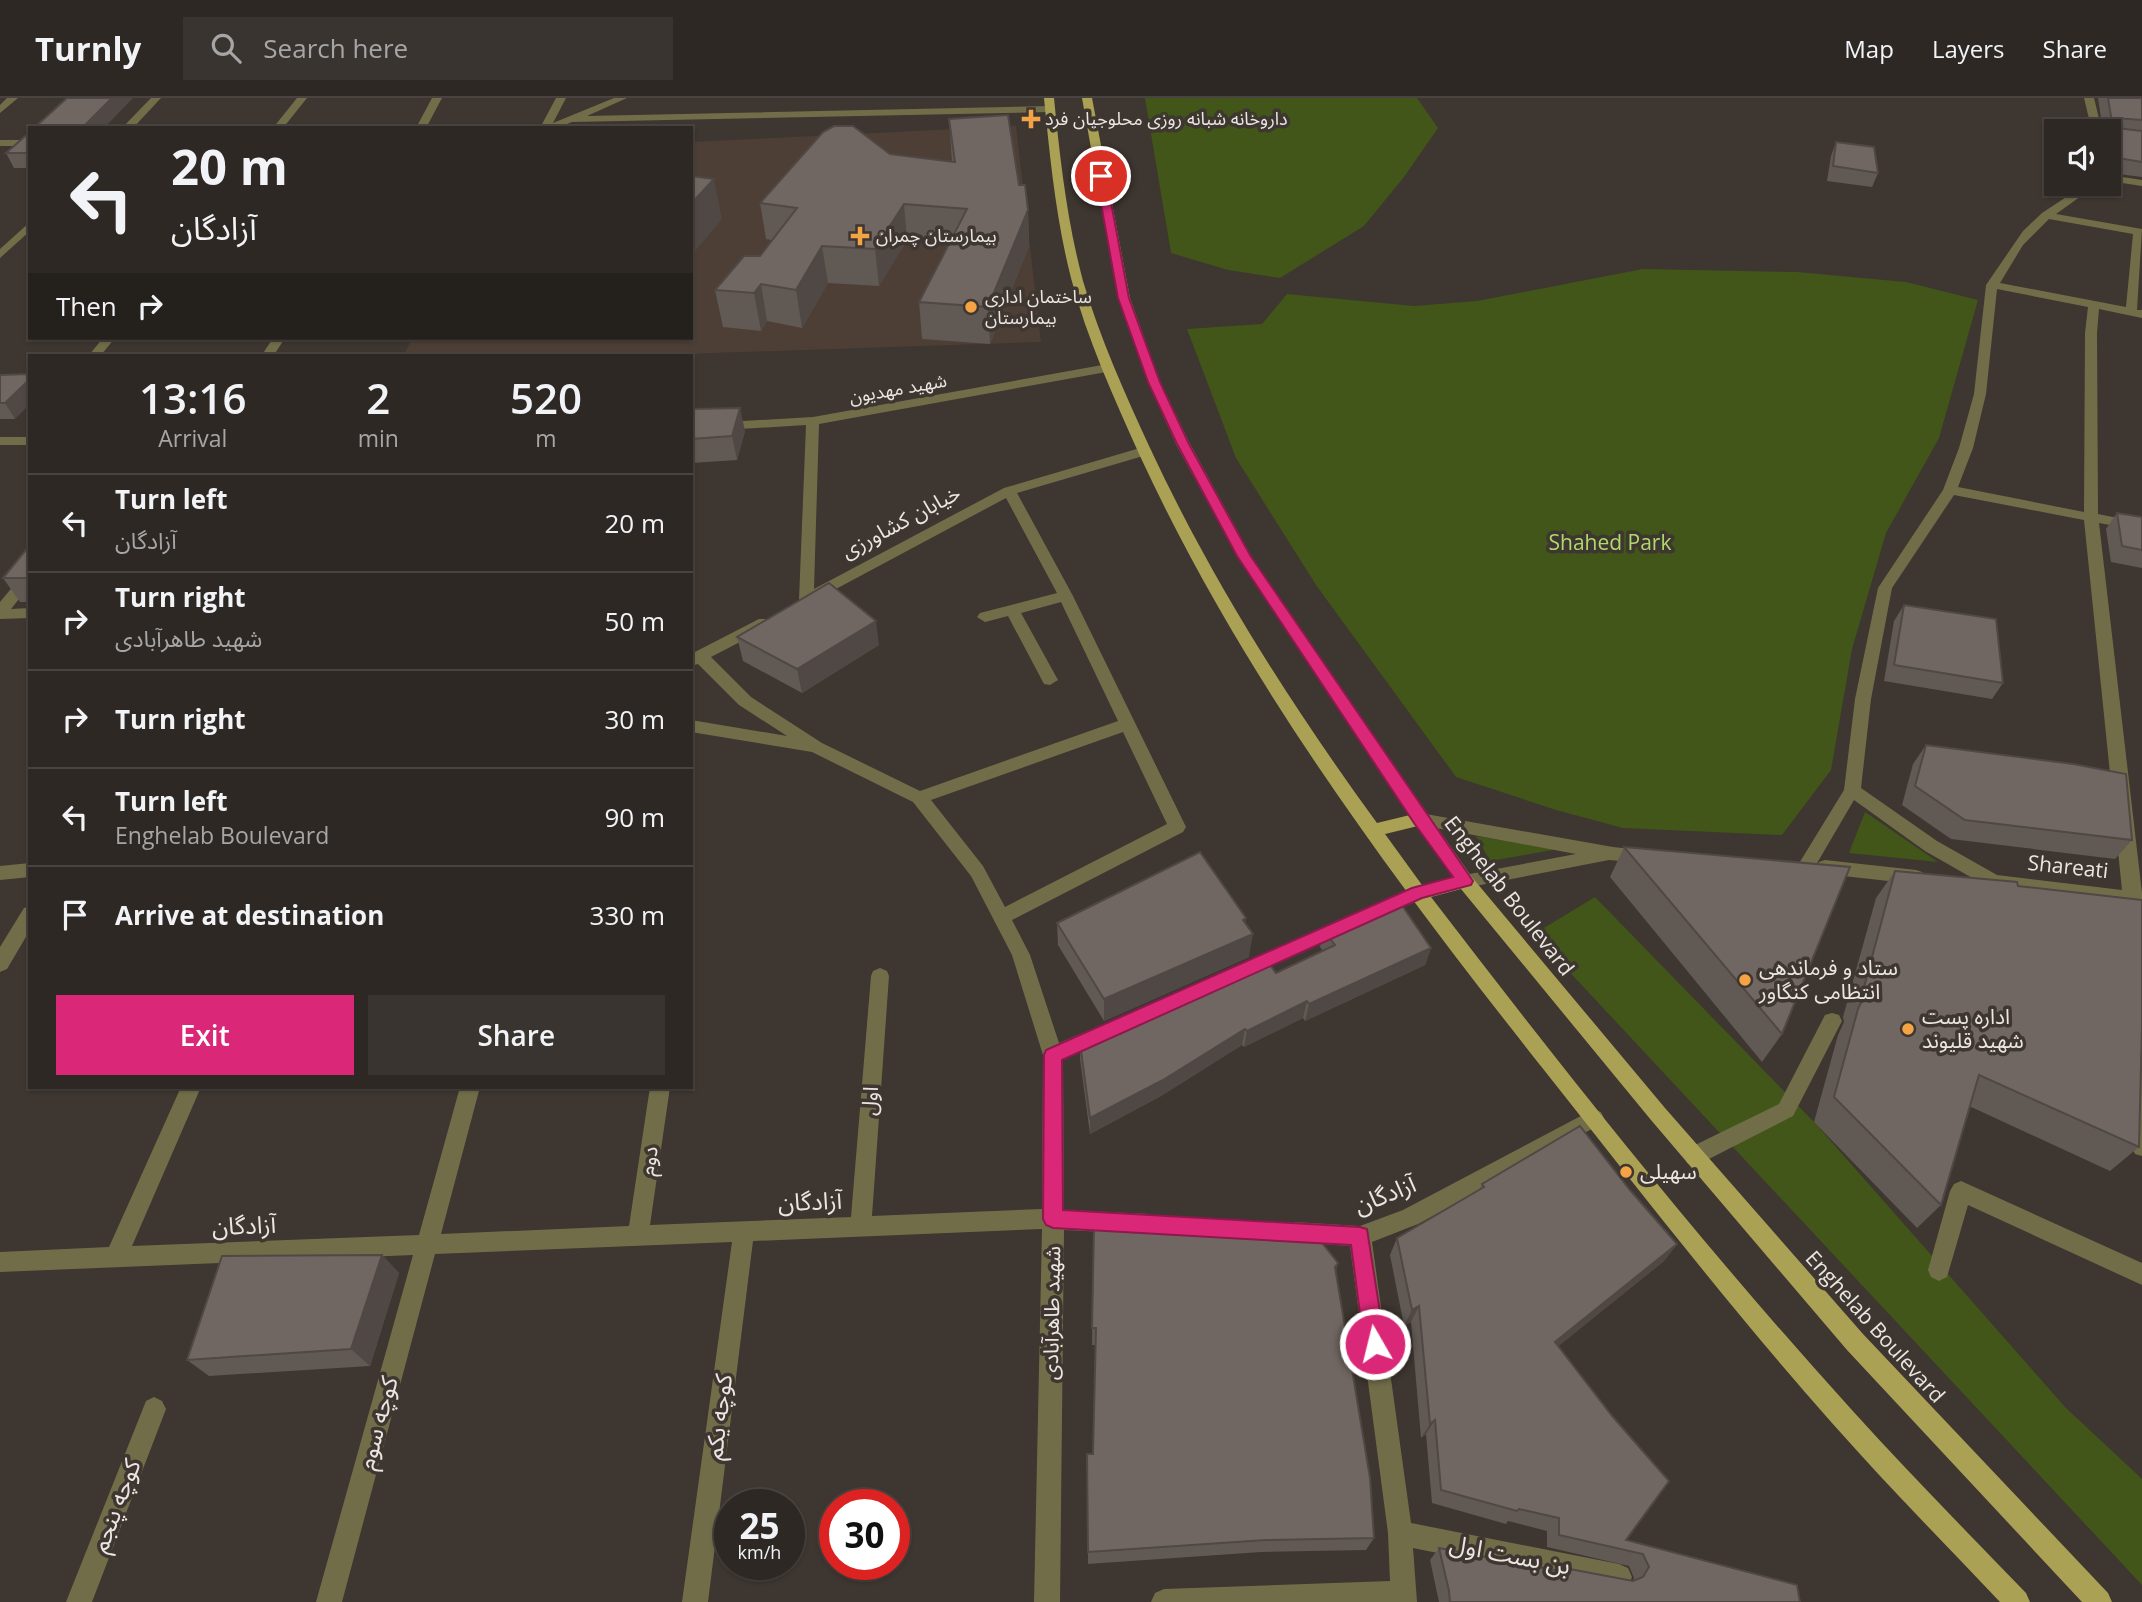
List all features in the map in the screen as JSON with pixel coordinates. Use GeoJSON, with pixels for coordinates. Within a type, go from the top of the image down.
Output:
{"type":"FeatureCollection","features":[{"type":"Feature","properties":{"kind":"main road","name":"Enghelab Boulevard"},"geometry":{"type":"LineString","coordinates":[[1087,98],[1124,298],[1154,382],[1183,444],[1244,556],[1420,819],[1465,881],[1694,1156],[1855,1342],[2099,1602]]}},
{"type":"Feature","properties":{"kind":"main road"},"geometry":{"type":"LineString","coordinates":[[1050,103],[1065,223],[1083,299],[1108,368],[1145,451],[1203,567],[1250,648],[1418,893],[1594,1118],[1819,1390],[2017,1602]]}},
{"type":"Feature","properties":{"kind":"main road"},"geometry":{"type":"LineString","coordinates":[[1373,831],[1420,819]]}},
{"type":"Feature","properties":{"kind":"main road"},"geometry":{"type":"LineString","coordinates":[[1418,893],[1465,881]]}},
{"type":"Feature","properties":{"kind":"street"},"geometry":{"type":"LineString","coordinates":[[0,110],[13,98]]}},
{"type":"Feature","properties":{"kind":"street"},"geometry":{"type":"LineString","coordinates":[[130,126],[156,98]]}},
{"type":"Feature","properties":{"kind":"street"},"geometry":{"type":"LineString","coordinates":[[280,126],[302,98]]}},
{"type":"Feature","properties":{"kind":"street"},"geometry":{"type":"LineString","coordinates":[[422,126],[437,98]]}},
{"type":"Feature","properties":{"kind":"street"},"geometry":{"type":"LineString","coordinates":[[547,126],[561,98]]}},
{"type":"Feature","properties":{"kind":"street"},"geometry":{"type":"LineString","coordinates":[[551,126],[622,98]]}},
{"type":"Feature","properties":{"kind":"street"},"geometry":{"type":"LineString","coordinates":[[815,115],[832,98]]}},
{"type":"Feature","properties":{"kind":"street"},"geometry":{"type":"LineString","coordinates":[[2089,98],[2094,119]]}},
{"type":"Feature","properties":{"kind":"street"},"geometry":{"type":"LineString","coordinates":[[570,119],[815,115],[1050,103]]}},
{"type":"Feature","properties":{"kind":"street"},"geometry":{"type":"LineString","coordinates":[[0,132],[28,132]]}},
{"type":"Feature","properties":{"kind":"street"},"geometry":{"type":"LineString","coordinates":[[0,143],[28,143]]}},
{"type":"Feature","properties":{"kind":"street"},"geometry":{"type":"LineString","coordinates":[[2121,180],[2142,183]]}},
{"type":"Feature","properties":{"kind":"street"},"geometry":{"type":"LineString","coordinates":[[1932,878],[1800,865],[1853,790],[1863,699],[1885,587],[1950,489],[1966,448],[1980,394],[1992,285],[2001,277],[2019,243],[2046,215],[2075,196]]}},
{"type":"Feature","properties":{"kind":"street"},"geometry":{"type":"LineString","coordinates":[[1992,285],[2136,313],[2140,232],[2046,215]]}},
{"type":"Feature","properties":{"kind":"street"},"geometry":{"type":"LineString","coordinates":[[0,255],[28,227]]}},
{"type":"Feature","properties":{"kind":"street"},"geometry":{"type":"LineString","coordinates":[[2094,305],[2091,333],[2091,516],[2138,898],[2134,939]]}},
{"type":"Feature","properties":{"kind":"street"},"geometry":{"type":"LineString","coordinates":[[96,354],[107,340]]}},
{"type":"Feature","properties":{"kind":"street","name":"شهید مهدیون"},"geometry":{"type":"LineString","coordinates":[[693,428],[813,422],[1108,368]]}},
{"type":"Feature","properties":{"kind":"street"},"geometry":{"type":"LineString","coordinates":[[794,607],[813,422]]}},
{"type":"Feature","properties":{"kind":"street"},"geometry":{"type":"LineString","coordinates":[[0,441],[28,439]]}},
{"type":"Feature","properties":{"kind":"street","name":"خیابان کشاورزی"},"geometry":{"type":"LineString","coordinates":[[696,659],[943,524],[1009,491],[1145,451]]}},
{"type":"Feature","properties":{"kind":"street"},"geometry":{"type":"LineString","coordinates":[[1950,489],[2142,527]]}},
{"type":"Feature","properties":{"kind":"street"},"geometry":{"type":"LineString","coordinates":[[1001,916],[1177,827],[1066,596],[1009,491]]}},
{"type":"Feature","properties":{"kind":"street"},"geometry":{"type":"LineString","coordinates":[[0,613],[28,578]]}},
{"type":"Feature","properties":{"kind":"street"},"geometry":{"type":"LineString","coordinates":[[985,617],[1066,596]]}},
{"type":"Feature","properties":{"kind":"street"},"geometry":{"type":"LineString","coordinates":[[1012,610],[1050,680]]}},
{"type":"Feature","properties":{"kind":"street"},"geometry":{"type":"LineString","coordinates":[[0,613],[28,614]]}},
{"type":"Feature","properties":{"kind":"street"},"geometry":{"type":"LineString","coordinates":[[696,659],[745,701],[816,747]]}},
{"type":"Feature","properties":{"kind":"street"},"geometry":{"type":"LineString","coordinates":[[919,797],[1128,724]]}},
{"type":"Feature","properties":{"kind":"street"},"geometry":{"type":"LineString","coordinates":[[693,726],[816,747]]}},
{"type":"Feature","properties":{"kind":"street","name":"شهید طاهرآبادی"},"geometry":{"type":"LineString","coordinates":[[816,747],[919,797],[977,871],[1021,955],[1053,1055],[1047,1602]]}},
{"type":"Feature","properties":{"kind":"street"},"geometry":{"type":"LineString","coordinates":[[1853,790],[1931,846],[1994,881]]}},
{"type":"Feature","properties":{"kind":"street"},"geometry":{"type":"LineString","coordinates":[[1420,819],[1613,855],[1668,858]]}},
{"type":"Feature","properties":{"kind":"street"},"geometry":{"type":"LineString","coordinates":[[1465,881],[1613,855]]}},
{"type":"Feature","properties":{"kind":"street"},"geometry":{"type":"LineString","coordinates":[[0,873],[28,870]]}},
{"type":"Feature","properties":{"kind":"street","name":"Shareati"},"geometry":{"type":"LineString","coordinates":[[1957,879],[2138,898]]}},
{"type":"Feature","properties":{"kind":"street"},"geometry":{"type":"LineString","coordinates":[[1229,977],[1418,893]]}},
{"type":"Feature","properties":{"kind":"street"},"geometry":{"type":"LineString","coordinates":[[0,964],[28,916]]}},
{"type":"Feature","properties":{"kind":"street","name":"اول"},"geometry":{"type":"LineString","coordinates":[[861,1226],[880,976]]}},
{"type":"Feature","properties":{"kind":"street"},"geometry":{"type":"LineString","coordinates":[[1694,1156],[1786,1110],[1832,1021]]}},
{"type":"Feature","properties":{"kind":"street"},"geometry":{"type":"LineString","coordinates":[[1053,1055],[1116,1027]]}},
{"type":"Feature","properties":{"kind":"street"},"geometry":{"type":"LineString","coordinates":[[2138,1050],[2142,1147]]}},
{"type":"Feature","properties":{"kind":"street"},"geometry":{"type":"LineString","coordinates":[[116,1257],[190,1089]]}},
{"type":"Feature","properties":{"kind":"street","name":"کوچه سوم"},"geometry":{"type":"LineString","coordinates":[[329,1602],[469,1089]]}},
{"type":"Feature","properties":{"kind":"street","name":"دوم"},"geometry":{"type":"LineString","coordinates":[[638,1236],[660,1089]]}},
{"type":"Feature","properties":{"kind":"street","name":"آزادگان"},"geometry":{"type":"LineString","coordinates":[[1276,1231],[1360,1236],[1410,1217],[1594,1118]]}},
{"type":"Feature","properties":{"kind":"street"},"geometry":{"type":"LineString","coordinates":[[1939,1270],[1961,1191],[2142,1274]]}},
{"type":"Feature","properties":{"kind":"street","name":"آزادگان"},"geometry":{"type":"LineString","coordinates":[[0,1262],[1053,1219],[1165,1225]]}},
{"type":"Feature","properties":{"kind":"street","name":"کوچه یکم"},"geometry":{"type":"LineString","coordinates":[[695,1602],[744,1231]]}},
{"type":"Feature","properties":{"kind":"street"},"geometry":{"type":"LineString","coordinates":[[1164,1602],[1403,1597],[1400,1533],[1360,1236]]}},
{"type":"Feature","properties":{"kind":"street","name":"کوچه پنجم"},"geometry":{"type":"LineString","coordinates":[[79,1602],[154,1409]]}},
{"type":"Feature","properties":{"kind":"street","name":"بن بست اول"},"geometry":{"type":"LineString","coordinates":[[1400,1533],[1619,1577]]}},
{"type":"Feature","properties":{"kind":"shaded area","name":"بیمارستان چمران"},"geometry":{"type":"Polygon","coordinates":[[[1016,126],[1041,342],[685,354],[404,354],[411,340],[693,340],[693,142],[1016,126]]]}},
{"type":"Feature","properties":{"kind":"green space"},"geometry":{"type":"Polygon","coordinates":[[[1145,98],[1417,98],[1438,128],[1404,177],[1364,226],[1280,278],[1228,270],[1171,253],[1145,98]]]}},
{"type":"Feature","properties":{"kind":"green space","name":"Shahed Park"},"geometry":{"type":"Polygon","coordinates":[[[1643,269],[1797,272],[1906,282],[1978,300],[1939,438],[1886,533],[1852,649],[1831,770],[1782,835],[1623,828],[1556,810],[1456,777],[1316,585],[1236,458],[1187,329],[1262,324],[1287,294],[1414,306],[1477,301],[1643,269]]]}},
{"type":"Feature","properties":{"kind":"green space"},"geometry":{"type":"Polygon","coordinates":[[[1865,812],[1938,862],[1849,853],[1865,812]]]}},
{"type":"Feature","properties":{"kind":"green space"},"geometry":{"type":"Polygon","coordinates":[[[1476,836],[1558,849],[1490,861],[1476,836]]]}},
{"type":"Feature","properties":{"kind":"green space"},"geometry":{"type":"Polygon","coordinates":[[[1595,897],[1814,1122],[2066,1408],[2142,1479],[2142,1585],[1534,934],[1595,897]]]}},
{"type":"Feature","properties":{"kind":"building"},"geometry":{"type":"Polygon","coordinates":[[[67,98],[112,98],[84,126],[36,126],[67,98]]]}},
{"type":"Feature","properties":{"kind":"building"},"geometry":{"type":"Polygon","coordinates":[[[2108,98],[2142,98],[2142,120],[2112,119],[2108,98]]]}},
{"type":"Feature","properties":{"kind":"building"},"geometry":{"type":"Polygon","coordinates":[[[1008,115],[1019,185],[1025,185],[1028,210],[988,307],[919,302],[967,209],[904,204],[875,249],[822,246],[796,290],[761,284],[754,293],[715,290],[744,256],[760,256],[797,208],[760,203],[823,132],[834,126],[853,126],[890,154],[955,162],[949,119],[1008,115]]]}},
{"type":"Feature","properties":{"kind":"building"},"geometry":{"type":"Polygon","coordinates":[[[2121,128],[2142,131],[2142,162],[2121,158],[2121,128]]]}},
{"type":"Feature","properties":{"kind":"building"},"geometry":{"type":"Polygon","coordinates":[[[28,134],[28,153],[6,153],[28,134]]]}},
{"type":"Feature","properties":{"kind":"building"},"geometry":{"type":"Polygon","coordinates":[[[1836,142],[1874,147],[1878,173],[1833,166],[1836,142]]]}},
{"type":"Feature","properties":{"kind":"building"},"geometry":{"type":"Polygon","coordinates":[[[693,176],[714,179],[693,202],[693,176]]]}},
{"type":"Feature","properties":{"kind":"building"},"geometry":{"type":"Polygon","coordinates":[[[28,374],[28,381],[5,403],[0,403],[0,375],[28,374]]]}},
{"type":"Feature","properties":{"kind":"building"},"geometry":{"type":"Polygon","coordinates":[[[740,408],[732,436],[693,439],[693,409],[740,408]]]}},
{"type":"Feature","properties":{"kind":"building"},"geometry":{"type":"Polygon","coordinates":[[[2117,513],[2142,517],[2142,550],[2122,546],[2117,513]]]}},
{"type":"Feature","properties":{"kind":"building"},"geometry":{"type":"Polygon","coordinates":[[[28,547],[28,578],[3,578],[28,547]]]}},
{"type":"Feature","properties":{"kind":"building"},"geometry":{"type":"Polygon","coordinates":[[[829,583],[876,621],[797,669],[737,637],[829,583]]]}},
{"type":"Feature","properties":{"kind":"building"},"geometry":{"type":"Polygon","coordinates":[[[1904,605],[1996,619],[2003,683],[1894,665],[1904,605]]]}},
{"type":"Feature","properties":{"kind":"building"},"geometry":{"type":"Polygon","coordinates":[[[1926,745],[2073,764],[2126,774],[2132,840],[1965,820],[1915,786],[1926,745]]]}},
{"type":"Feature","properties":{"kind":"building","name":"ستاد و فرماندهی انتظامی کنگاور"},"geometry":{"type":"Polygon","coordinates":[[[1624,847],[1850,867],[1782,1034],[1624,847]]]}},
{"type":"Feature","properties":{"kind":"building"},"geometry":{"type":"Polygon","coordinates":[[[1200,852],[1246,918],[1243,920],[1253,934],[1104,999],[1057,923],[1200,852]]]}},
{"type":"Feature","properties":{"kind":"building"},"geometry":{"type":"Polygon","coordinates":[[[1895,871],[2017,882],[2018,886],[2142,900],[2139,1147],[1979,1075],[1941,1205],[1834,1097],[1864,996],[1863,991],[1895,871]]]}},
{"type":"Feature","properties":{"kind":"building"},"geometry":{"type":"Polygon","coordinates":[[[1397,898],[1431,948],[1309,1004],[1307,1001],[1247,1031],[1245,1029],[1163,1080],[1090,1118],[1080,1043],[1109,1026],[1264,957],[1276,973],[1335,945],[1324,930],[1397,898]]]}},
{"type":"Feature","properties":{"kind":"building"},"geometry":{"type":"Polygon","coordinates":[[[1580,1126],[1677,1244],[1555,1342],[1613,1417],[1669,1481],[1626,1540],[1797,1585],[1800,1602],[1450,1602],[1439,1548],[1559,1571],[1559,1567],[1633,1581],[1643,1577],[1649,1567],[1643,1554],[1559,1535],[1559,1518],[1519,1509],[1517,1511],[1441,1490],[1435,1420],[1430,1424],[1419,1306],[1412,1310],[1397,1238],[1580,1126]]]}},
{"type":"Feature","properties":{"kind":"building"},"geometry":{"type":"Polygon","coordinates":[[[1160,1219],[1310,1228],[1338,1263],[1335,1267],[1370,1478],[1374,1538],[1266,1540],[1088,1552],[1087,1454],[1093,1454],[1096,1328],[1092,1328],[1094,1226],[1160,1219]]]}},
{"type":"Feature","properties":{"kind":"building"},"geometry":{"type":"Polygon","coordinates":[[[382,1255],[351,1349],[187,1360],[222,1256],[382,1255]]]}},
{"type":"Feature","properties":{"kind":"place","name":"داروخانه شبانه روزی محلوجیان فرد"},"geometry":{"type":"Point","coordinates":[1031,119]}},
{"type":"Feature","properties":{"kind":"place","name":"بیمارستان چمران"},"geometry":{"type":"Point","coordinates":[860,236]}},
{"type":"Feature","properties":{"kind":"place","name":"ساختمان اداری بیمارستان"},"geometry":{"type":"Point","coordinates":[971,307]}},
{"type":"Feature","properties":{"kind":"place","name":"ستاد و فرماندهی انتظامی کنگاور"},"geometry":{"type":"Point","coordinates":[1745,980]}},
{"type":"Feature","properties":{"kind":"place","name":"اداره پست شهید قلیوند"},"geometry":{"type":"Point","coordinates":[1908,1029]}},
{"type":"Feature","properties":{"kind":"place","name":"سهیلی"},"geometry":{"type":"Point","coordinates":[1626,1172]}},
{"type":"Feature","properties":{"kind":"route"},"geometry":{"type":"LineString","coordinates":[[1101,176],[1124,298],[1154,382],[1183,444],[1244,556],[1420,819],[1465,881],[1418,893],[1053,1055],[1053,1219],[1360,1236],[1375,1344]]}}]}
